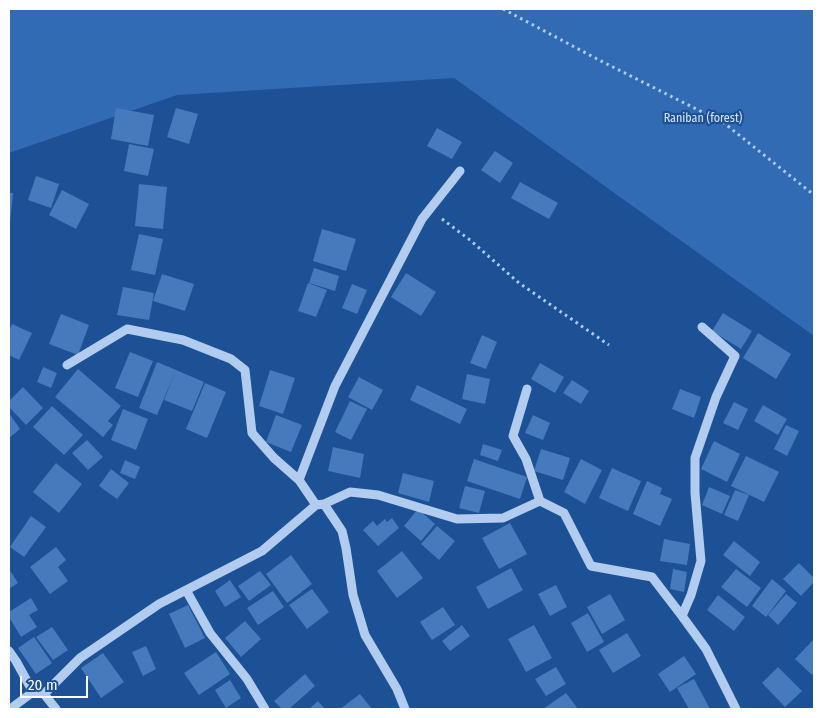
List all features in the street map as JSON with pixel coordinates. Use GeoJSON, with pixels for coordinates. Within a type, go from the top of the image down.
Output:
{"type":"FeatureCollection","features":[{"type":"Feature","properties":{"kind":"street"},"geometry":{"type":"LineString","coordinates":[[299,480],[335,386],[422,218],[460,171]]}},
{"type":"Feature","properties":{"kind":"street"},"geometry":{"type":"LineString","coordinates":[[682,616],[701,561],[695,493],[695,458],[716,397],[735,356],[702,327]]}},
{"type":"Feature","properties":{"kind":"street"},"geometry":{"type":"LineString","coordinates":[[67,365],[127,329],[184,340],[231,359],[245,370],[252,433],[274,458],[299,480],[342,530],[353,595],[365,635],[396,688],[405,709]]}},
{"type":"Feature","properties":{"kind":"street"},"geometry":{"type":"LineString","coordinates":[[527,389],[513,436],[526,459],[540,501],[564,513],[591,566],[652,578],[706,650],[736,709]]}},
{"type":"Feature","properties":{"kind":"street"},"geometry":{"type":"LineString","coordinates":[[44,694],[80,658],[159,604],[262,551],[320,505],[350,492],[378,495],[458,519],[503,518],[540,501]]}},
{"type":"Feature","properties":{"kind":"street"},"geometry":{"type":"LineString","coordinates":[[186,590],[210,633],[247,679],[265,709]]}},
{"type":"Feature","properties":{"kind":"street"},"geometry":{"type":"LineString","coordinates":[[9,651],[33,692]]}},
{"type":"Feature","properties":{"kind":"street"},"geometry":{"type":"LineString","coordinates":[[10,709],[33,692],[44,694],[56,709]]}},
{"type":"Feature","properties":{"kind":"path"},"geometry":{"type":"LineString","coordinates":[[503,9],[724,123],[814,195]]}},
{"type":"Feature","properties":{"kind":"path"},"geometry":{"type":"LineString","coordinates":[[429,210],[470,240],[519,283],[608,345]]}},
{"type":"Feature","properties":{"kind":"green space","name":"Raniban (forest)"},"geometry":{"type":"Polygon","coordinates":[[[9,9],[814,9],[814,336],[454,78],[177,95],[9,153],[9,9]]]}},
{"type":"Feature","properties":{"kind":"building"},"geometry":{"type":"Polygon","coordinates":[[[116,108],[154,115],[148,146],[111,139],[116,108]]]}},
{"type":"Feature","properties":{"kind":"building"},"geometry":{"type":"Polygon","coordinates":[[[176,108],[198,114],[189,144],[167,137],[176,108]]]}},
{"type":"Feature","properties":{"kind":"building"},"geometry":{"type":"Polygon","coordinates":[[[437,128],[462,142],[452,159],[427,146],[437,128]]]}},
{"type":"Feature","properties":{"kind":"building"},"geometry":{"type":"Polygon","coordinates":[[[129,144],[154,149],[148,176],[124,171],[129,144]]]}},
{"type":"Feature","properties":{"kind":"building"},"geometry":{"type":"Polygon","coordinates":[[[495,151],[513,163],[500,183],[481,170],[495,151]]]}},
{"type":"Feature","properties":{"kind":"building"},"geometry":{"type":"Polygon","coordinates":[[[36,176],[59,184],[51,208],[28,200],[36,176]]]}},
{"type":"Feature","properties":{"kind":"building"},"geometry":{"type":"Polygon","coordinates":[[[520,182],[558,203],[549,219],[511,198],[520,182]]]}},
{"type":"Feature","properties":{"kind":"building"},"geometry":{"type":"Polygon","coordinates":[[[139,184],[167,187],[163,229],[135,226],[139,184]]]}},
{"type":"Feature","properties":{"kind":"building"},"geometry":{"type":"Polygon","coordinates":[[[62,190],[89,204],[76,229],[49,215],[62,190]]]}},
{"type":"Feature","properties":{"kind":"building"},"geometry":{"type":"Polygon","coordinates":[[[9,193],[13,193],[10,223],[9,223],[9,193]]]}},
{"type":"Feature","properties":{"kind":"building"},"geometry":{"type":"Polygon","coordinates":[[[322,229],[356,239],[346,271],[313,261],[322,229]]]}},
{"type":"Feature","properties":{"kind":"building"},"geometry":{"type":"Polygon","coordinates":[[[139,234],[163,239],[155,275],[131,270],[139,234]]]}},
{"type":"Feature","properties":{"kind":"building"},"geometry":{"type":"Polygon","coordinates":[[[314,268],[339,276],[335,291],[309,283],[314,268]]]}},
{"type":"Feature","properties":{"kind":"building"},"geometry":{"type":"Polygon","coordinates":[[[406,273],[436,292],[421,316],[391,297],[406,273]]]}},
{"type":"Feature","properties":{"kind":"building"},"geometry":{"type":"Polygon","coordinates":[[[162,274],[194,284],[185,311],[153,301],[162,274]]]}},
{"type":"Feature","properties":{"kind":"building"},"geometry":{"type":"Polygon","coordinates":[[[308,283],[327,290],[316,317],[298,311],[308,283]]]}},
{"type":"Feature","properties":{"kind":"building"},"geometry":{"type":"Polygon","coordinates":[[[352,284],[367,290],[357,314],[342,308],[352,284]]]}},
{"type":"Feature","properties":{"kind":"building"},"geometry":{"type":"Polygon","coordinates":[[[123,287],[154,293],[149,320],[117,315],[123,287]]]}},
{"type":"Feature","properties":{"kind":"building"},"geometry":{"type":"Polygon","coordinates":[[[723,313],[752,331],[741,349],[712,331],[723,313]]]}},
{"type":"Feature","properties":{"kind":"building"},"geometry":{"type":"Polygon","coordinates":[[[61,314],[89,325],[78,355],[49,344],[61,314]]]}},
{"type":"Feature","properties":{"kind":"building"},"geometry":{"type":"Polygon","coordinates":[[[12,324],[32,333],[19,360],[9,355],[9,331],[12,324]]]}},
{"type":"Feature","properties":{"kind":"building"},"geometry":{"type":"Polygon","coordinates":[[[758,333],[791,354],[776,379],[743,358],[758,333]]]}},
{"type":"Feature","properties":{"kind":"building"},"geometry":{"type":"Polygon","coordinates":[[[482,335],[497,342],[486,369],[470,363],[482,335]]]}},
{"type":"Feature","properties":{"kind":"building"},"geometry":{"type":"Polygon","coordinates":[[[130,352],[153,361],[138,397],[115,388],[130,352]]]}},
{"type":"Feature","properties":{"kind":"building"},"geometry":{"type":"Polygon","coordinates":[[[157,362],[176,370],[157,415],[139,408],[157,362]]]}},
{"type":"Feature","properties":{"kind":"building"},"geometry":{"type":"Polygon","coordinates":[[[540,363],[564,377],[555,393],[531,379],[540,363]]]}},
{"type":"Feature","properties":{"kind":"building"},"geometry":{"type":"Polygon","coordinates":[[[43,367],[57,373],[51,388],[37,382],[43,367]]]}},
{"type":"Feature","properties":{"kind":"building"},"geometry":{"type":"Polygon","coordinates":[[[78,369],[121,406],[108,421],[113,425],[103,437],[55,397],[78,369]]]}},
{"type":"Feature","properties":{"kind":"building"},"geometry":{"type":"Polygon","coordinates":[[[176,370],[204,382],[192,411],[164,400],[176,370]]]}},
{"type":"Feature","properties":{"kind":"building"},"geometry":{"type":"Polygon","coordinates":[[[270,370],[295,378],[283,414],[259,406],[270,370]]]}},
{"type":"Feature","properties":{"kind":"building"},"geometry":{"type":"Polygon","coordinates":[[[467,374],[490,379],[485,404],[462,399],[467,374]]]}},
{"type":"Feature","properties":{"kind":"building"},"geometry":{"type":"Polygon","coordinates":[[[359,377],[383,390],[372,410],[348,397],[359,377]]]}},
{"type":"Feature","properties":{"kind":"building"},"geometry":{"type":"Polygon","coordinates":[[[572,380],[589,391],[581,404],[563,393],[572,380]]]}},
{"type":"Feature","properties":{"kind":"building"},"geometry":{"type":"Polygon","coordinates":[[[205,383],[226,392],[207,438],[186,429],[205,383]]]}},
{"type":"Feature","properties":{"kind":"building"},"geometry":{"type":"Polygon","coordinates":[[[417,385],[467,409],[460,424],[410,400],[417,385]]]}},
{"type":"Feature","properties":{"kind":"building"},"geometry":{"type":"Polygon","coordinates":[[[23,387],[43,408],[26,425],[9,407],[9,401],[23,387]]]}},
{"type":"Feature","properties":{"kind":"building"},"geometry":{"type":"Polygon","coordinates":[[[680,389],[701,397],[694,418],[672,409],[680,389]]]}},
{"type":"Feature","properties":{"kind":"building"},"geometry":{"type":"Polygon","coordinates":[[[350,401],[367,409],[351,440],[335,432],[350,401]]]}},
{"type":"Feature","properties":{"kind":"building"},"geometry":{"type":"Polygon","coordinates":[[[734,402],[748,409],[738,430],[723,423],[734,402]]]}},
{"type":"Feature","properties":{"kind":"building"},"geometry":{"type":"Polygon","coordinates":[[[763,405],[787,419],[778,435],[754,421],[763,405]]]}},
{"type":"Feature","properties":{"kind":"building"},"geometry":{"type":"Polygon","coordinates":[[[52,406],[83,435],[64,455],[33,427],[52,406]]]}},
{"type":"Feature","properties":{"kind":"building"},"geometry":{"type":"Polygon","coordinates":[[[123,409],[148,419],[136,450],[111,440],[123,409]]]}},
{"type":"Feature","properties":{"kind":"building"},"geometry":{"type":"Polygon","coordinates":[[[9,413],[20,429],[9,438],[9,413]]]}},
{"type":"Feature","properties":{"kind":"building"},"geometry":{"type":"Polygon","coordinates":[[[276,415],[302,425],[291,452],[266,442],[276,415]]]}},
{"type":"Feature","properties":{"kind":"building"},"geometry":{"type":"Polygon","coordinates":[[[533,415],[550,423],[543,440],[525,433],[533,415]]]}},
{"type":"Feature","properties":{"kind":"building"},"geometry":{"type":"Polygon","coordinates":[[[786,425],[799,431],[787,456],[774,449],[786,425]]]}},
{"type":"Feature","properties":{"kind":"building"},"geometry":{"type":"Polygon","coordinates":[[[87,440],[103,457],[88,470],[72,453],[87,440]]]}},
{"type":"Feature","properties":{"kind":"building"},"geometry":{"type":"Polygon","coordinates":[[[714,441],[740,454],[727,482],[701,469],[714,441]]]}},
{"type":"Feature","properties":{"kind":"building"},"geometry":{"type":"Polygon","coordinates":[[[483,444],[502,450],[498,461],[480,455],[483,444]]]}},
{"type":"Feature","properties":{"kind":"building"},"geometry":{"type":"Polygon","coordinates":[[[333,447],[364,454],[360,478],[328,471],[333,447]]]}},
{"type":"Feature","properties":{"kind":"building"},"geometry":{"type":"Polygon","coordinates":[[[541,449],[570,458],[563,480],[534,471],[541,449]]]}},
{"type":"Feature","properties":{"kind":"building"},"geometry":{"type":"Polygon","coordinates":[[[746,456],[779,472],[764,502],[731,486],[746,456]]]}},
{"type":"Feature","properties":{"kind":"building"},"geometry":{"type":"Polygon","coordinates":[[[474,459],[527,477],[520,499],[467,481],[474,459]]]}},
{"type":"Feature","properties":{"kind":"building"},"geometry":{"type":"Polygon","coordinates":[[[581,459],[602,470],[585,504],[564,492],[581,459]]]}},
{"type":"Feature","properties":{"kind":"building"},"geometry":{"type":"Polygon","coordinates":[[[125,460],[140,467],[135,479],[120,473],[125,460]]]}},
{"type":"Feature","properties":{"kind":"building"},"geometry":{"type":"Polygon","coordinates":[[[56,463],[82,484],[59,513],[33,492],[56,463]]]}},
{"type":"Feature","properties":{"kind":"building"},"geometry":{"type":"Polygon","coordinates":[[[612,468],[641,481],[628,511],[599,498],[612,468]]]}},
{"type":"Feature","properties":{"kind":"building"},"geometry":{"type":"Polygon","coordinates":[[[111,469],[129,483],[117,499],[99,486],[111,469]]]}},
{"type":"Feature","properties":{"kind":"building"},"geometry":{"type":"Polygon","coordinates":[[[403,473],[434,481],[429,502],[398,493],[403,473]]]}},
{"type":"Feature","properties":{"kind":"building"},"geometry":{"type":"Polygon","coordinates":[[[647,481],[662,488],[660,494],[672,499],[660,526],[633,514],[647,481]]]}},
{"type":"Feature","properties":{"kind":"building"},"geometry":{"type":"Polygon","coordinates":[[[465,486],[485,491],[479,513],[459,508],[465,486]]]}},
{"type":"Feature","properties":{"kind":"building"},"geometry":{"type":"Polygon","coordinates":[[[709,487],[730,496],[722,514],[702,505],[709,487]]]}},
{"type":"Feature","properties":{"kind":"building"},"geometry":{"type":"Polygon","coordinates":[[[735,490],[749,495],[738,521],[724,515],[735,490]]]}},
{"type":"Feature","properties":{"kind":"building"},"geometry":{"type":"Polygon","coordinates":[[[418,509],[435,524],[421,541],[404,526],[418,509]]]}},
{"type":"Feature","properties":{"kind":"building"},"geometry":{"type":"Polygon","coordinates":[[[31,516],[46,527],[24,557],[10,547],[31,516]]]}},
{"type":"Feature","properties":{"kind":"building"},"geometry":{"type":"Polygon","coordinates":[[[392,518],[399,528],[378,546],[363,530],[373,521],[377,526],[385,519],[387,522],[392,518]]]}},
{"type":"Feature","properties":{"kind":"building"},"geometry":{"type":"Polygon","coordinates":[[[510,523],[527,554],[499,569],[482,538],[510,523]]]}},
{"type":"Feature","properties":{"kind":"building"},"geometry":{"type":"Polygon","coordinates":[[[437,526],[455,541],[439,560],[421,544],[437,526]]]}},
{"type":"Feature","properties":{"kind":"building"},"geometry":{"type":"Polygon","coordinates":[[[664,539],[690,544],[687,565],[660,561],[664,539]]]}},
{"type":"Feature","properties":{"kind":"building"},"geometry":{"type":"Polygon","coordinates":[[[734,541],[760,562],[750,576],[723,555],[734,541]]]}},
{"type":"Feature","properties":{"kind":"building"},"geometry":{"type":"Polygon","coordinates":[[[56,547],[66,560],[58,567],[68,581],[50,594],[30,567],[56,547]]]}},
{"type":"Feature","properties":{"kind":"building"},"geometry":{"type":"Polygon","coordinates":[[[402,551],[423,578],[397,598],[377,571],[402,551]]]}},
{"type":"Feature","properties":{"kind":"building"},"geometry":{"type":"Polygon","coordinates":[[[291,555],[312,584],[287,603],[266,574],[291,555]]]}},
{"type":"Feature","properties":{"kind":"building"},"geometry":{"type":"Polygon","coordinates":[[[799,563],[814,578],[814,582],[801,596],[783,579],[799,563]]]}},
{"type":"Feature","properties":{"kind":"building"},"geometry":{"type":"Polygon","coordinates":[[[511,568],[523,590],[488,609],[476,587],[511,568]]]}},
{"type":"Feature","properties":{"kind":"building"},"geometry":{"type":"Polygon","coordinates":[[[9,569],[18,583],[9,589],[9,569]]]}},
{"type":"Feature","properties":{"kind":"building"},"geometry":{"type":"Polygon","coordinates":[[[673,569],[687,572],[684,592],[670,589],[673,569]]]}},
{"type":"Feature","properties":{"kind":"building"},"geometry":{"type":"Polygon","coordinates":[[[736,569],[761,588],[747,607],[721,587],[736,569]]]}},
{"type":"Feature","properties":{"kind":"building"},"geometry":{"type":"Polygon","coordinates":[[[260,571],[271,585],[249,601],[238,586],[260,571]]]}},
{"type":"Feature","properties":{"kind":"building"},"geometry":{"type":"Polygon","coordinates":[[[772,579],[786,591],[766,617],[752,606],[772,579]]]}},
{"type":"Feature","properties":{"kind":"building"},"geometry":{"type":"Polygon","coordinates":[[[230,580],[241,597],[225,607],[215,591],[230,580]]]}},
{"type":"Feature","properties":{"kind":"building"},"geometry":{"type":"Polygon","coordinates":[[[556,585],[567,607],[550,616],[538,594],[556,585]]]}},
{"type":"Feature","properties":{"kind":"building"},"geometry":{"type":"Polygon","coordinates":[[[312,589],[329,612],[307,629],[289,605],[312,589]]]}},
{"type":"Feature","properties":{"kind":"building"},"geometry":{"type":"Polygon","coordinates":[[[273,591],[284,607],[258,625],[247,608],[273,591]]]}},
{"type":"Feature","properties":{"kind":"building"},"geometry":{"type":"Polygon","coordinates":[[[610,594],[625,620],[602,634],[587,607],[610,594]]]}},
{"type":"Feature","properties":{"kind":"building"},"geometry":{"type":"Polygon","coordinates":[[[786,594],[797,603],[778,625],[768,615],[786,594]]]}},
{"type":"Feature","properties":{"kind":"building"},"geometry":{"type":"Polygon","coordinates":[[[718,595],[745,617],[734,631],[707,610],[718,595]]]}},
{"type":"Feature","properties":{"kind":"building"},"geometry":{"type":"Polygon","coordinates":[[[31,598],[38,610],[29,615],[37,627],[21,637],[9,617],[9,612],[31,598]]]}},
{"type":"Feature","properties":{"kind":"building"},"geometry":{"type":"Polygon","coordinates":[[[188,605],[205,638],[185,648],[169,614],[188,605]]]}},
{"type":"Feature","properties":{"kind":"building"},"geometry":{"type":"Polygon","coordinates":[[[443,607],[455,625],[432,640],[420,622],[443,607]]]}},
{"type":"Feature","properties":{"kind":"building"},"geometry":{"type":"Polygon","coordinates":[[[588,613],[604,642],[587,652],[571,623],[588,613]]]}},
{"type":"Feature","properties":{"kind":"building"},"geometry":{"type":"Polygon","coordinates":[[[245,621],[261,639],[241,657],[225,638],[245,621]]]}},
{"type":"Feature","properties":{"kind":"building"},"geometry":{"type":"Polygon","coordinates":[[[462,625],[470,636],[450,651],[442,641],[462,625]]]}},
{"type":"Feature","properties":{"kind":"building"},"geometry":{"type":"Polygon","coordinates":[[[534,625],[552,658],[526,672],[508,639],[534,625]]]}},
{"type":"Feature","properties":{"kind":"building"},"geometry":{"type":"Polygon","coordinates":[[[52,627],[68,650],[53,660],[36,637],[52,627]]]}},
{"type":"Feature","properties":{"kind":"building"},"geometry":{"type":"Polygon","coordinates":[[[627,633],[641,656],[613,673],[599,650],[627,633]]]}},
{"type":"Feature","properties":{"kind":"building"},"geometry":{"type":"Polygon","coordinates":[[[34,637],[52,663],[36,674],[18,648],[34,637]]]}},
{"type":"Feature","properties":{"kind":"building"},"geometry":{"type":"Polygon","coordinates":[[[814,639],[814,672],[812,675],[795,659],[814,639]]]}},
{"type":"Feature","properties":{"kind":"building"},"geometry":{"type":"Polygon","coordinates":[[[146,646],[156,669],[143,676],[132,652],[146,646]]]}},
{"type":"Feature","properties":{"kind":"building"},"geometry":{"type":"Polygon","coordinates":[[[216,652],[230,674],[199,695],[184,673],[216,652]]]}},
{"type":"Feature","properties":{"kind":"building"},"geometry":{"type":"Polygon","coordinates":[[[103,653],[124,682],[101,698],[81,668],[103,653]]]}},
{"type":"Feature","properties":{"kind":"building"},"geometry":{"type":"Polygon","coordinates":[[[684,656],[696,674],[670,692],[658,674],[684,656]]]}},
{"type":"Feature","properties":{"kind":"building"},"geometry":{"type":"Polygon","coordinates":[[[556,667],[566,684],[546,696],[535,679],[556,667]]]}},
{"type":"Feature","properties":{"kind":"building"},"geometry":{"type":"Polygon","coordinates":[[[778,667],[802,691],[785,707],[762,683],[778,667]]]}},
{"type":"Feature","properties":{"kind":"building"},"geometry":{"type":"Polygon","coordinates":[[[305,674],[315,686],[289,709],[282,709],[274,701],[305,674]]]}},
{"type":"Feature","properties":{"kind":"building"},"geometry":{"type":"Polygon","coordinates":[[[694,679],[710,709],[689,709],[677,688],[694,679]]]}},
{"type":"Feature","properties":{"kind":"building"},"geometry":{"type":"Polygon","coordinates":[[[230,680],[241,698],[226,708],[215,690],[230,680]]]}},
{"type":"Feature","properties":{"kind":"building"},"geometry":{"type":"Polygon","coordinates":[[[566,693],[578,709],[543,709],[566,693]]]}},
{"type":"Feature","properties":{"kind":"building"},"geometry":{"type":"Polygon","coordinates":[[[360,694],[372,709],[340,709],[360,694]]]}},
{"type":"Feature","properties":{"kind":"building"},"geometry":{"type":"Polygon","coordinates":[[[318,701],[325,709],[309,709],[318,701]]]}}]}
